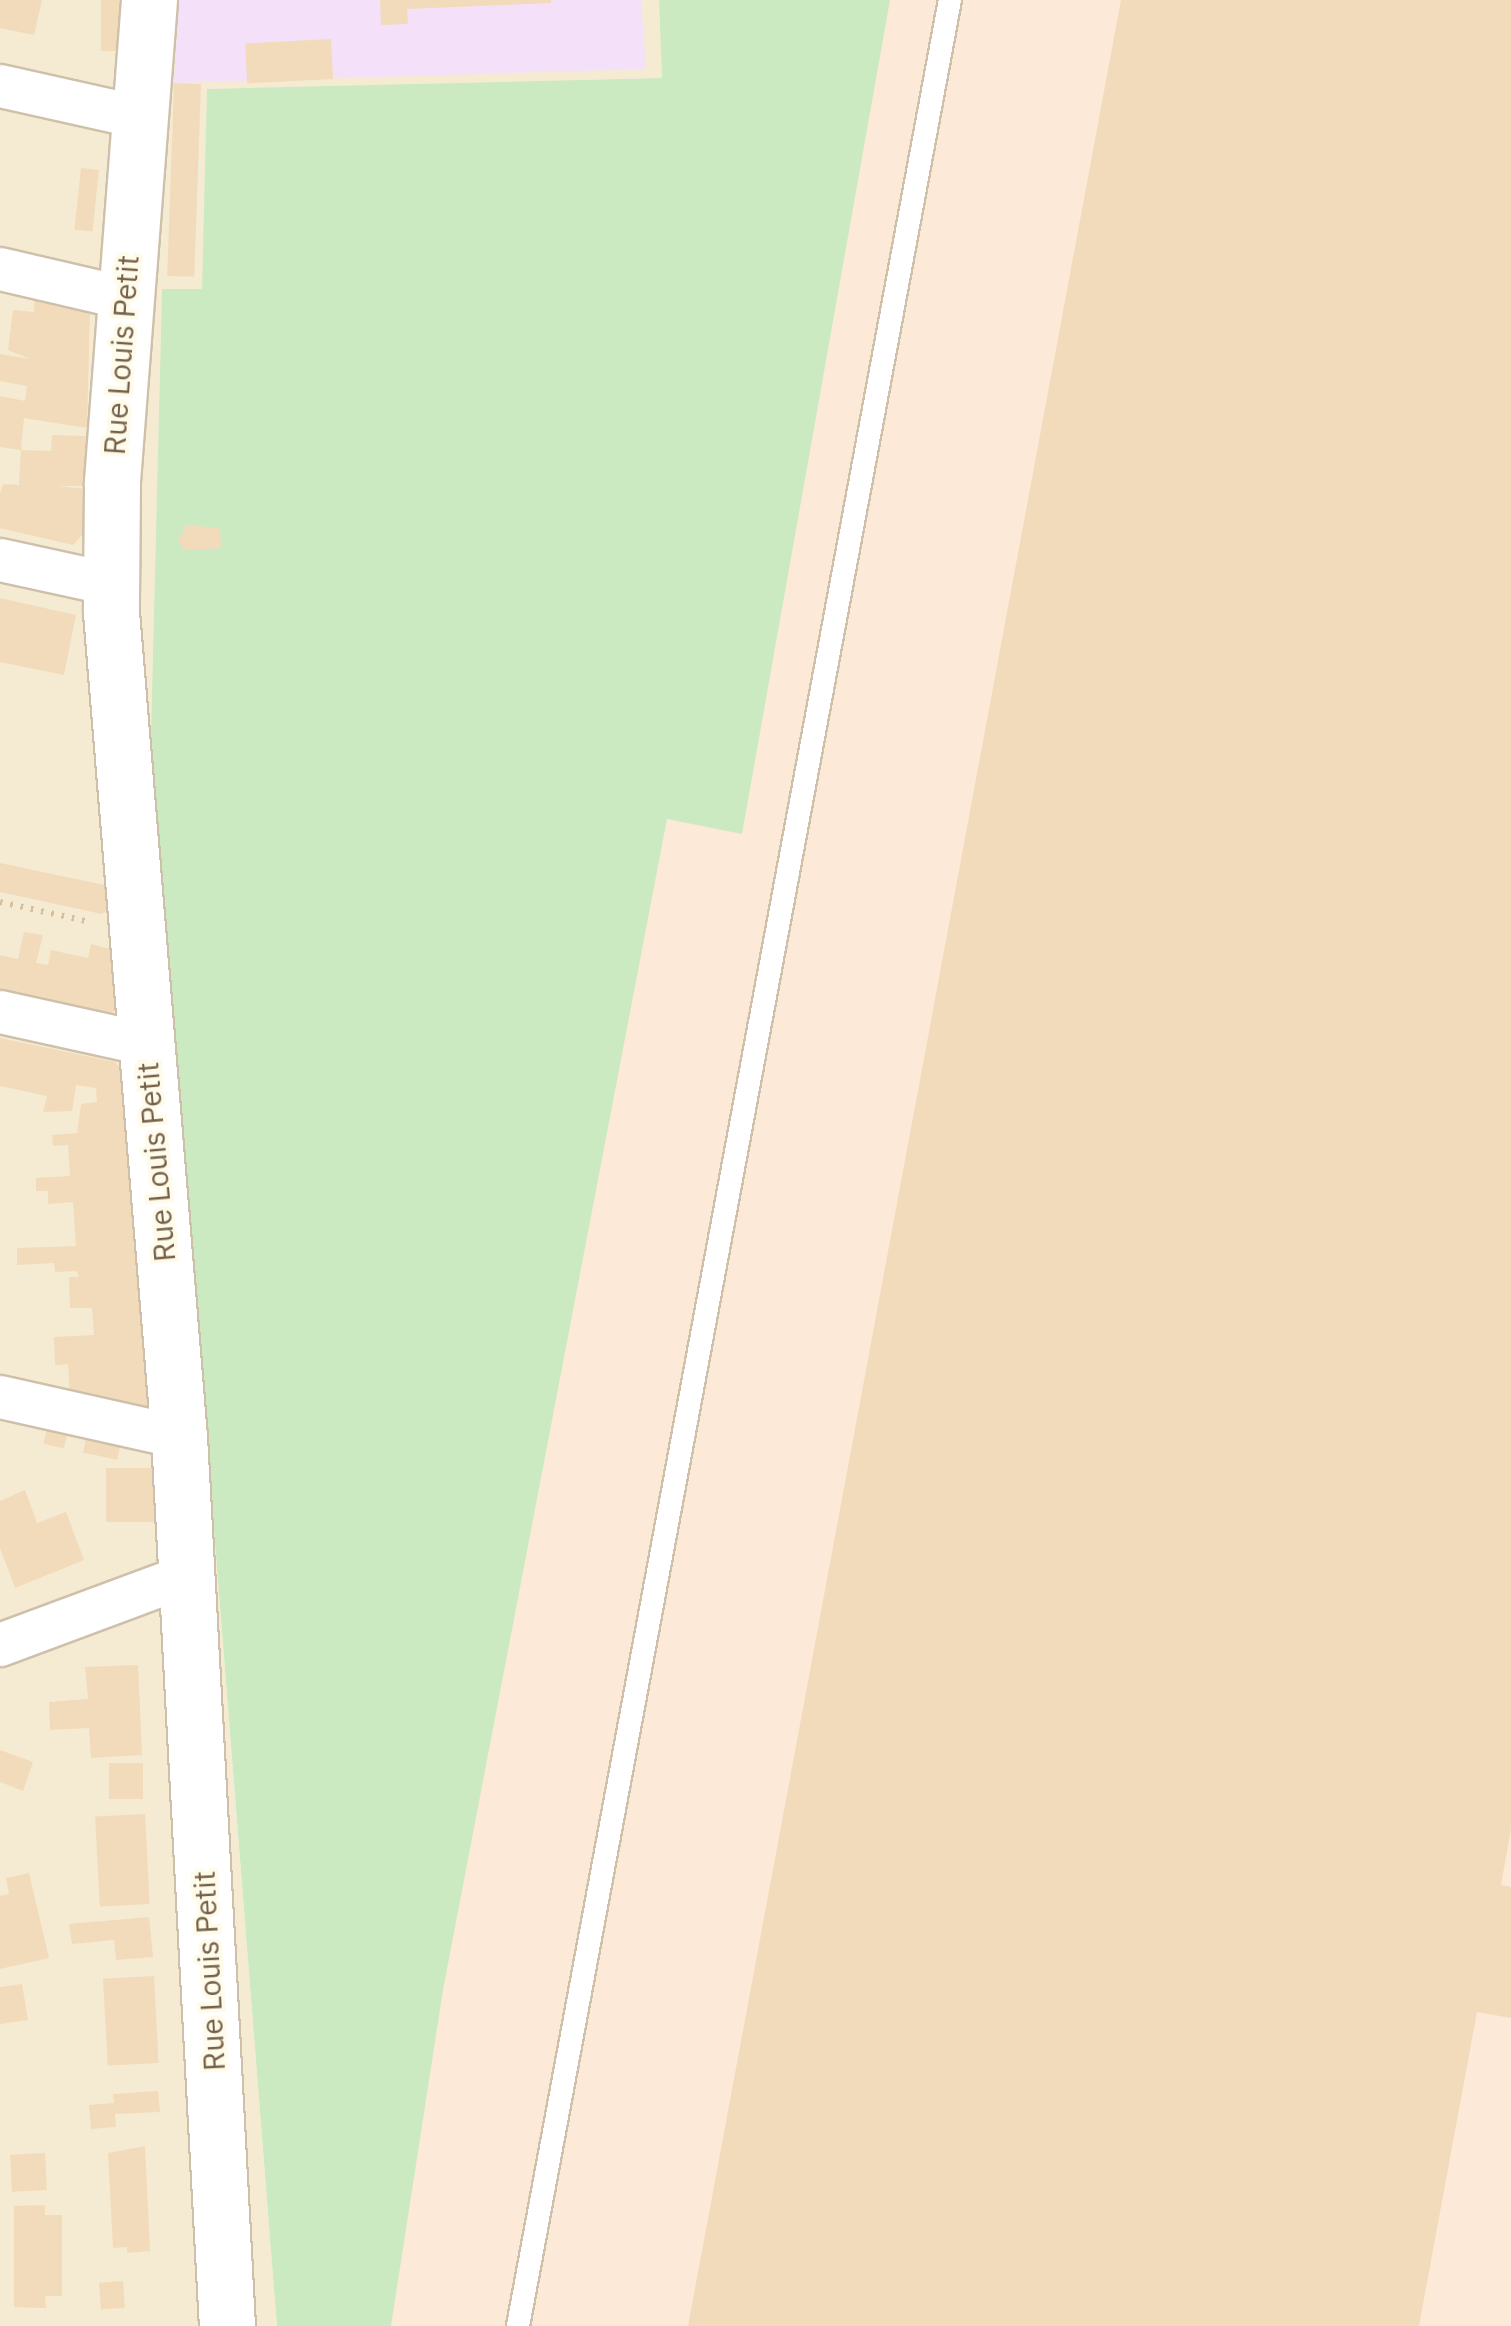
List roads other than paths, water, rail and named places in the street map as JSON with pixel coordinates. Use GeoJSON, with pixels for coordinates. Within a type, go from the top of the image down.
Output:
{"type":"FeatureCollection","features":[{"type":"Feature","properties":{"kind":"street","name":"Rue Louis Petit"},"geometry":{"type":"LineString","coordinates":[[149,0],[125,298],[110,584],[179,1437],[227,2326]]}},
{"type":"Feature","properties":{"kind":"street"},"geometry":{"type":"LineString","coordinates":[[0,86],[139,117]]}},
{"type":"Feature","properties":{"kind":"street"},"geometry":{"type":"LineString","coordinates":[[0,269],[125,298]]}},
{"type":"Feature","properties":{"kind":"street"},"geometry":{"type":"LineString","coordinates":[[0,560],[110,584]]}},
{"type":"Feature","properties":{"kind":"street"},"geometry":{"type":"LineString","coordinates":[[0,1012],[146,1044]]}},
{"type":"Feature","properties":{"kind":"street"},"geometry":{"type":"LineString","coordinates":[[0,1396],[179,1437]]}},
{"type":"Feature","properties":{"kind":"street"},"geometry":{"type":"LineString","coordinates":[[0,1645],[188,1575]]}},
{"type":"Feature","properties":{"kind":"lane"},"geometry":{"type":"LineString","coordinates":[[518,2326],[950,0]]}}]}
